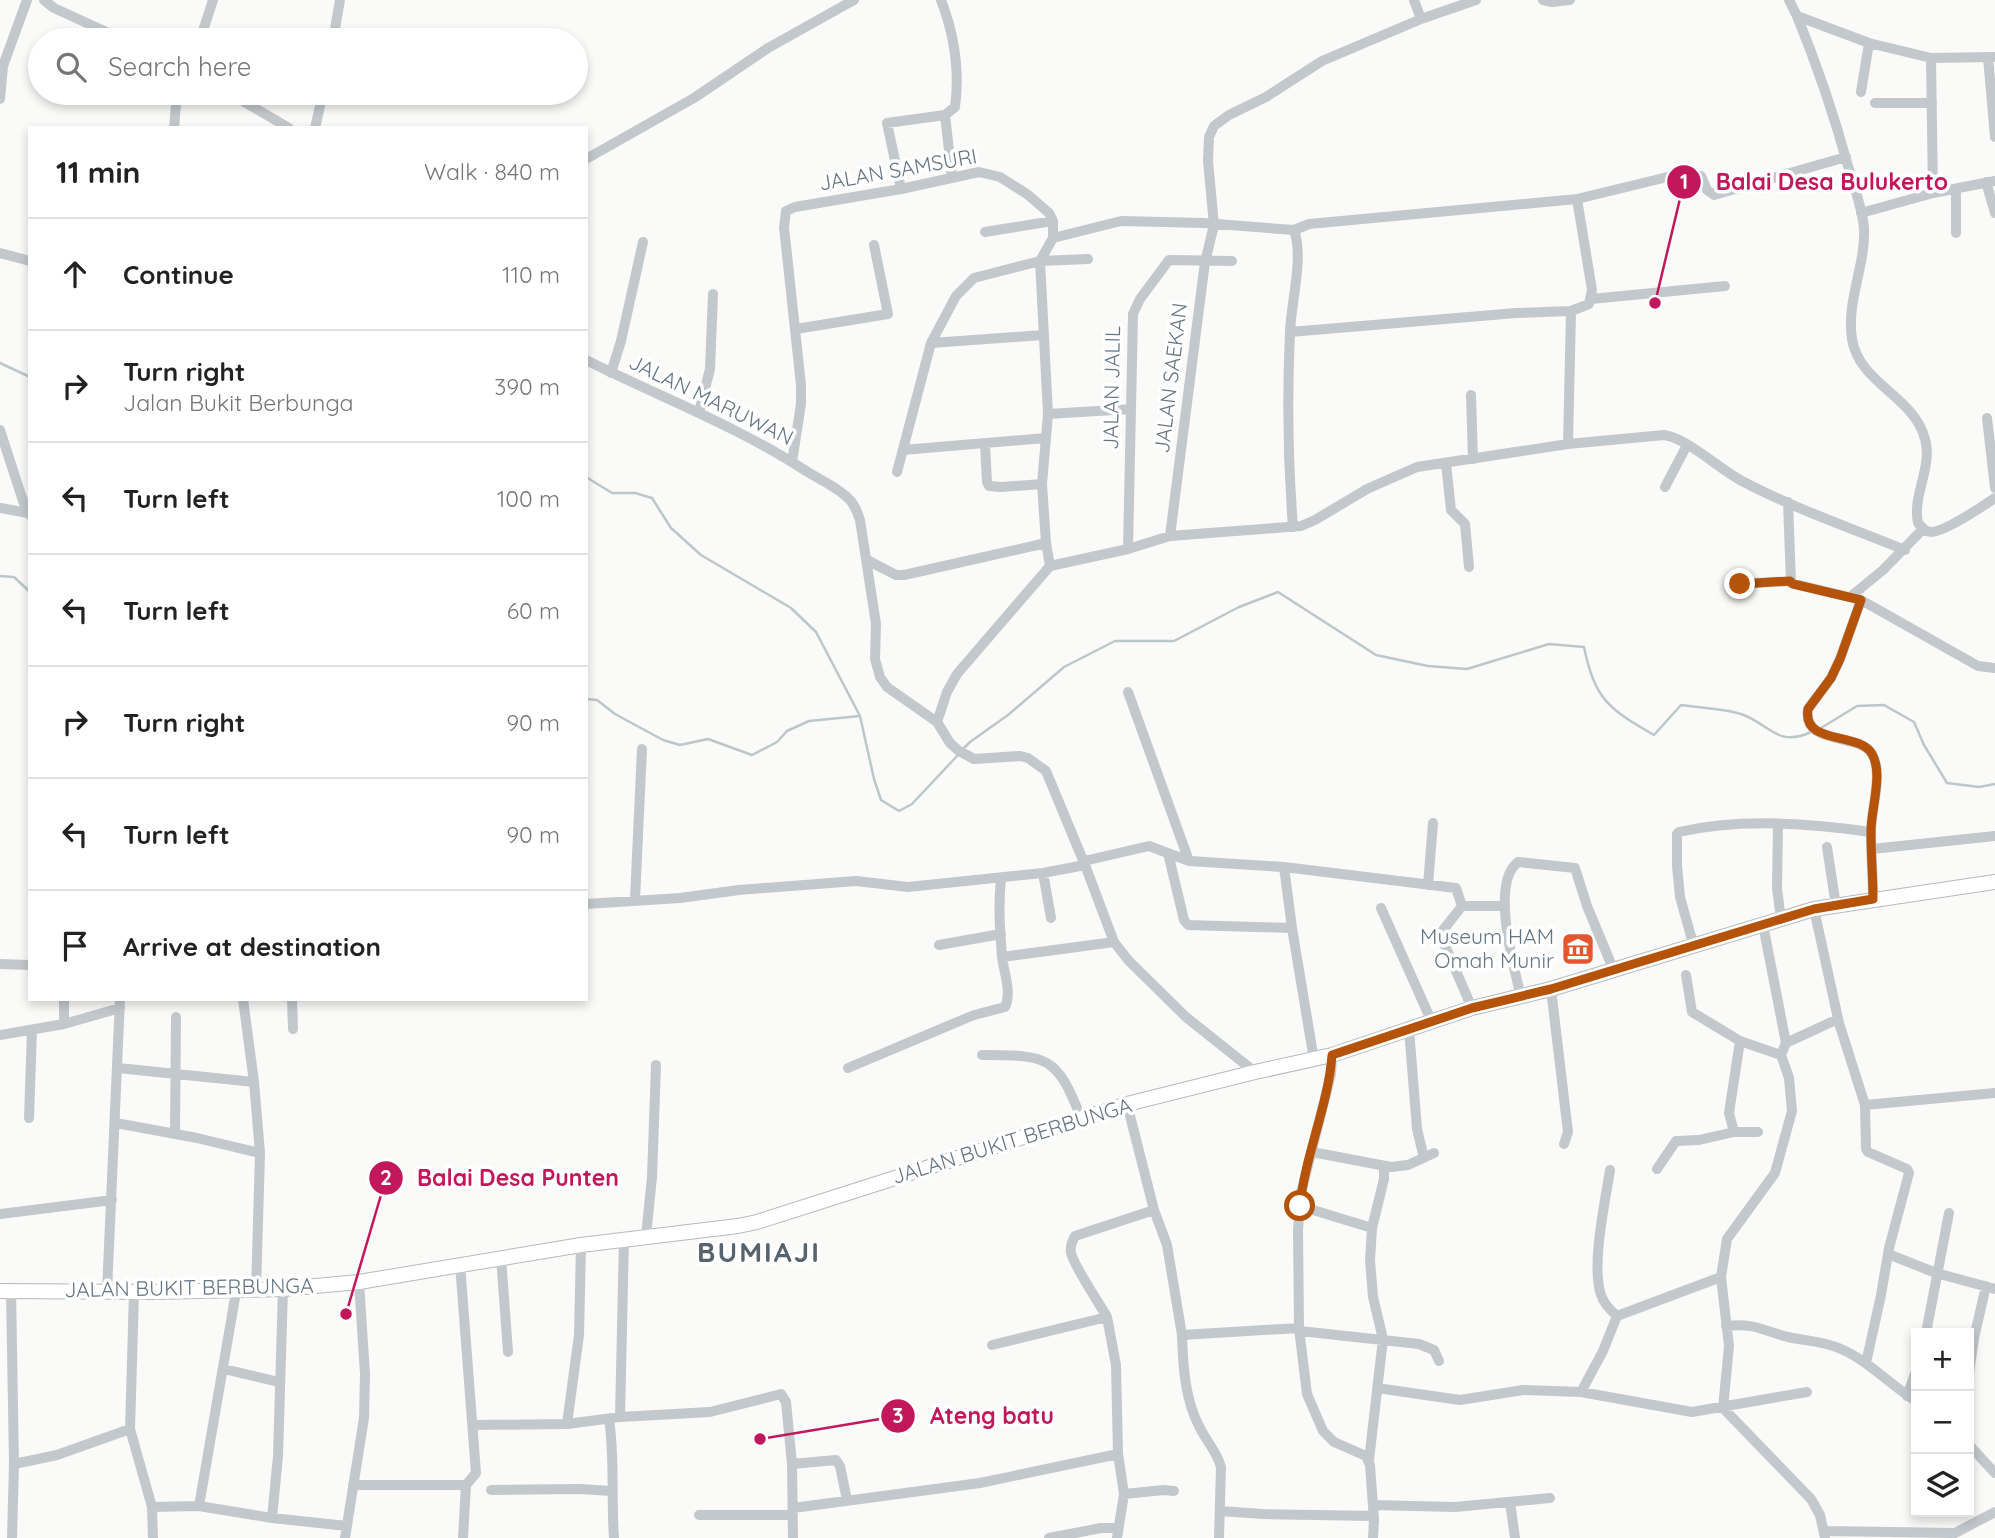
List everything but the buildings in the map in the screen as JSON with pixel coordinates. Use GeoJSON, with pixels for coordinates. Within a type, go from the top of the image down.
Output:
{"type":"FeatureCollection","features":[{"type":"Feature","properties":{"kind":"main road","name":"JALAN BUKIT BERBUNGA"},"geometry":{"type":"LineString","coordinates":[[5,1291],[236,1292],[284,1289],[359,1282],[501,1257],[757,1222],[1128,1104],[1332,1055],[1431,1020],[1614,971],[1814,909],[1995,882]]}},
{"type":"Feature","properties":{"kind":"street"},"geometry":{"type":"LineString","coordinates":[[0,99],[3,66],[27,0]]}},
{"type":"Feature","properties":{"kind":"street"},"geometry":{"type":"LineString","coordinates":[[44,0],[98,28]]}},
{"type":"Feature","properties":{"kind":"street"},"geometry":{"type":"LineString","coordinates":[[204,28],[213,0]]}},
{"type":"Feature","properties":{"kind":"street"},"geometry":{"type":"LineString","coordinates":[[335,28],[340,0]]}},
{"type":"Feature","properties":{"kind":"street"},"geometry":{"type":"LineString","coordinates":[[588,158],[694,98],[768,48],[854,0]]}},
{"type":"Feature","properties":{"kind":"street"},"geometry":{"type":"LineString","coordinates":[[901,189],[887,123],[945,115],[955,107],[957,66],[953,35],[941,0]]}},
{"type":"Feature","properties":{"kind":"street"},"geometry":{"type":"LineString","coordinates":[[1414,0],[1420,19]]}},
{"type":"Feature","properties":{"kind":"street","name":"JALAN SAEKAN"},"geometry":{"type":"LineString","coordinates":[[1170,537],[1205,262],[1214,225],[1208,161],[1209,137],[1214,126],[1322,61],[1420,19],[1476,0]]}},
{"type":"Feature","properties":{"kind":"street"},"geometry":{"type":"LineString","coordinates":[[1544,0],[1570,0]]}},
{"type":"Feature","properties":{"kind":"street"},"geometry":{"type":"LineString","coordinates":[[1789,0],[1821,77],[1861,212],[1864,240],[1856,282],[1851,337],[1855,354],[1866,372],[1914,417],[1926,439],[1927,456],[1917,518],[1923,529]]}},
{"type":"Feature","properties":{"kind":"street"},"geometry":{"type":"LineString","coordinates":[[1797,16],[1869,43],[1931,58],[1991,57],[1995,137]]}},
{"type":"Feature","properties":{"kind":"street"},"geometry":{"type":"LineString","coordinates":[[1861,92],[1869,43]]}},
{"type":"Feature","properties":{"kind":"street"},"geometry":{"type":"LineString","coordinates":[[1931,58],[1933,193]]}},
{"type":"Feature","properties":{"kind":"street"},"geometry":{"type":"LineString","coordinates":[[1875,103],[1932,103]]}},
{"type":"Feature","properties":{"kind":"street"},"geometry":{"type":"LineString","coordinates":[[174,126],[176,105]]}},
{"type":"Feature","properties":{"kind":"street"},"geometry":{"type":"LineString","coordinates":[[250,105],[286,126]]}},
{"type":"Feature","properties":{"kind":"street"},"geometry":{"type":"LineString","coordinates":[[315,126],[320,105]]}},
{"type":"Feature","properties":{"kind":"street"},"geometry":{"type":"LineString","coordinates":[[945,115],[952,177]]}},
{"type":"Feature","properties":{"kind":"street"},"geometry":{"type":"LineString","coordinates":[[1054,238],[1121,221],[1294,230],[1309,224],[1577,199],[1688,172],[1701,176],[1707,190],[1713,195],[1846,157]]}},
{"type":"Feature","properties":{"kind":"street","name":"JALAN SAMSURI"},"geometry":{"type":"LineString","coordinates":[[792,462],[801,404],[796,329],[784,227],[786,211],[795,207],[901,189],[979,172],[995,174],[1027,194],[1049,213],[1053,221]]}},
{"type":"Feature","properties":{"kind":"street"},"geometry":{"type":"LineString","coordinates":[[1861,212],[1990,181],[1995,213]]}},
{"type":"Feature","properties":{"kind":"street"},"geometry":{"type":"LineString","coordinates":[[1956,189],[1956,233]]}},
{"type":"Feature","properties":{"kind":"street"},"geometry":{"type":"LineString","coordinates":[[1290,332],[1516,313],[1571,311],[1586,306],[1591,299],[1586,243],[1577,199]]}},
{"type":"Feature","properties":{"kind":"street"},"geometry":{"type":"LineString","coordinates":[[985,232],[1053,221],[1054,238],[1040,261],[1048,414],[1042,484],[1050,566]]}},
{"type":"Feature","properties":{"kind":"street"},"geometry":{"type":"LineString","coordinates":[[1293,527],[1289,472],[1290,332],[1298,246],[1294,230]]}},
{"type":"Feature","properties":{"kind":"street"},"geometry":{"type":"LineString","coordinates":[[611,373],[621,341],[643,242]]}},
{"type":"Feature","properties":{"kind":"street"},"geometry":{"type":"LineString","coordinates":[[796,329],[888,314],[874,245]]}},
{"type":"Feature","properties":{"kind":"street"},"geometry":{"type":"LineString","coordinates":[[0,253],[28,260]]}},
{"type":"Feature","properties":{"kind":"street"},"geometry":{"type":"LineString","coordinates":[[897,472],[932,343],[956,296],[974,278],[1040,261],[1088,259]]}},
{"type":"Feature","properties":{"kind":"street","name":"JALAN JALIL"},"geometry":{"type":"LineString","coordinates":[[1128,549],[1133,320],[1136,307],[1166,262],[1176,259],[1232,261]]}},
{"type":"Feature","properties":{"kind":"street"},"geometry":{"type":"LineString","coordinates":[[1591,299],[1725,286]]}},
{"type":"Feature","properties":{"kind":"street"},"geometry":{"type":"LineString","coordinates":[[699,412],[710,369],[713,294]]}},
{"type":"Feature","properties":{"kind":"street"},"geometry":{"type":"LineString","coordinates":[[1568,444],[1571,311]]}},
{"type":"Feature","properties":{"kind":"street"},"geometry":{"type":"LineString","coordinates":[[932,343],[1044,335]]}},
{"type":"Feature","properties":{"kind":"street","name":"JALAN MARUWAN"},"geometry":{"type":"LineString","coordinates":[[588,361],[631,384],[699,412],[792,462],[845,495],[853,504],[860,520],[876,624],[877,669],[887,687],[937,722],[950,743],[967,757],[974,759],[1020,756],[1040,765],[1049,775],[1085,863]]}},
{"type":"Feature","properties":{"kind":"street"},"geometry":{"type":"LineString","coordinates":[[1471,395],[1473,459]]}},
{"type":"Feature","properties":{"kind":"street"},"geometry":{"type":"LineString","coordinates":[[1048,414],[1131,408]]}},
{"type":"Feature","properties":{"kind":"street"},"geometry":{"type":"LineString","coordinates":[[1987,418],[1995,488]]}},
{"type":"Feature","properties":{"kind":"street"},"geometry":{"type":"LineString","coordinates":[[0,430],[28,511]]}},
{"type":"Feature","properties":{"kind":"street"},"geometry":{"type":"LineString","coordinates":[[937,722],[947,692],[957,674],[1050,566],[1170,537],[1293,527],[1315,520],[1367,489],[1408,470],[1446,463],[1568,444],[1664,435],[1677,438],[1742,482],[1905,550]]}},
{"type":"Feature","properties":{"kind":"street"},"geometry":{"type":"LineString","coordinates":[[903,450],[1046,438]]}},
{"type":"Feature","properties":{"kind":"street"},"geometry":{"type":"LineString","coordinates":[[985,444],[989,485],[1042,484]]}},
{"type":"Feature","properties":{"kind":"street"},"geometry":{"type":"LineString","coordinates":[[1665,487],[1687,445]]}},
{"type":"Feature","properties":{"kind":"street"},"geometry":{"type":"LineString","coordinates":[[1446,463],[1451,510],[1465,524],[1469,567]]}},
{"type":"Feature","properties":{"kind":"street"},"geometry":{"type":"LineString","coordinates":[[1923,529],[1934,531],[1971,514],[1995,498]]}},
{"type":"Feature","properties":{"kind":"street"},"geometry":{"type":"LineString","coordinates":[[1788,502],[1790,581]]}},
{"type":"Feature","properties":{"kind":"street"},"geometry":{"type":"LineString","coordinates":[[0,508],[28,514]]}},
{"type":"Feature","properties":{"kind":"street"},"geometry":{"type":"LineString","coordinates":[[1873,899],[1870,832],[1876,769],[1872,753],[1863,746],[1816,730],[1808,719],[1808,709],[1831,678],[1840,659],[1855,598],[1923,529]]}},
{"type":"Feature","properties":{"kind":"street"},"geometry":{"type":"LineString","coordinates":[[867,560],[896,575],[908,575],[1046,543]]}},
{"type":"Feature","properties":{"kind":"street"},"geometry":{"type":"LineString","coordinates":[[1740,584],[1790,581],[1793,584],[1855,598],[1978,666],[1995,668]]}},
{"type":"Feature","properties":{"kind":"street"},"geometry":{"type":"LineString","coordinates":[[1128,692],[1189,861]]}},
{"type":"Feature","properties":{"kind":"street"},"geometry":{"type":"LineString","coordinates":[[635,899],[642,749]]}},
{"type":"Feature","properties":{"kind":"street"},"geometry":{"type":"LineString","coordinates":[[1428,886],[1433,823]]}},
{"type":"Feature","properties":{"kind":"street"},"geometry":{"type":"LineString","coordinates":[[1694,947],[1680,897],[1678,833],[1757,823],[1839,827],[1870,832]]}},
{"type":"Feature","properties":{"kind":"street"},"geometry":{"type":"LineString","coordinates":[[1778,824],[1777,888],[1781,920]]}},
{"type":"Feature","properties":{"kind":"street"},"geometry":{"type":"LineString","coordinates":[[1872,849],[1995,836]]}},
{"type":"Feature","properties":{"kind":"street"},"geometry":{"type":"LineString","coordinates":[[588,904],[856,881],[908,887],[1001,879],[1043,873],[1149,846],[1189,861],[1284,867],[1456,888],[1462,906]]}},
{"type":"Feature","properties":{"kind":"street"},"geometry":{"type":"LineString","coordinates":[[1827,847],[1836,906]]}},
{"type":"Feature","properties":{"kind":"street"},"geometry":{"type":"LineString","coordinates":[[1168,853],[1184,920],[1188,925],[1292,928]]}},
{"type":"Feature","properties":{"kind":"street"},"geometry":{"type":"LineString","coordinates":[[1521,997],[1504,906],[1506,886],[1516,862],[1574,867],[1614,971]]}},
{"type":"Feature","properties":{"kind":"street"},"geometry":{"type":"LineString","coordinates":[[1085,863],[1114,942],[1129,961],[1186,1017],[1255,1072]]}},
{"type":"Feature","properties":{"kind":"street"},"geometry":{"type":"LineString","coordinates":[[1284,867],[1314,1060]]}},
{"type":"Feature","properties":{"kind":"street"},"geometry":{"type":"LineString","coordinates":[[1043,873],[1051,918]]}},
{"type":"Feature","properties":{"kind":"street"},"geometry":{"type":"LineString","coordinates":[[848,1068],[974,1015],[1005,1007],[1008,997],[1002,957],[999,900],[1001,879]]}},
{"type":"Feature","properties":{"kind":"street"},"geometry":{"type":"LineString","coordinates":[[1462,906],[1504,906]]}},
{"type":"Feature","properties":{"kind":"street"},"geometry":{"type":"LineString","coordinates":[[1462,906],[1440,934],[1472,1008]]}},
{"type":"Feature","properties":{"kind":"street"},"geometry":{"type":"LineString","coordinates":[[1381,908],[1431,1020]]}},
{"type":"Feature","properties":{"kind":"street"},"geometry":{"type":"LineString","coordinates":[[1814,909],[1838,1019],[1865,1105],[1867,1151],[1907,1169],[1909,1173],[1888,1254],[1866,1363]]}},
{"type":"Feature","properties":{"kind":"street"},"geometry":{"type":"LineString","coordinates":[[1723,1408],[1729,1351],[1721,1277],[1728,1235],[1775,1173],[1792,1111],[1789,1078],[1781,1055],[1786,1043],[1763,925]]}},
{"type":"Feature","properties":{"kind":"street"},"geometry":{"type":"LineString","coordinates":[[939,945],[1001,934]]}},
{"type":"Feature","properties":{"kind":"street"},"geometry":{"type":"LineString","coordinates":[[1002,957],[1114,942]]}},
{"type":"Feature","properties":{"kind":"street"},"geometry":{"type":"LineString","coordinates":[[0,964],[28,965]]}},
{"type":"Feature","properties":{"kind":"street"},"geometry":{"type":"LineString","coordinates":[[1686,975],[1691,1010],[1712,1026],[1740,1041],[1781,1055]]}},
{"type":"Feature","properties":{"kind":"street"},"geometry":{"type":"LineString","coordinates":[[1551,989],[1568,1132],[1564,1144]]}},
{"type":"Feature","properties":{"kind":"street"},"geometry":{"type":"LineString","coordinates":[[64,1001],[64,1024]]}},
{"type":"Feature","properties":{"kind":"street"},"geometry":{"type":"LineString","coordinates":[[243,1001],[260,1153],[256,1290]]}},
{"type":"Feature","properties":{"kind":"street"},"geometry":{"type":"LineString","coordinates":[[292,1001],[293,1029]]}},
{"type":"Feature","properties":{"kind":"street"},"geometry":{"type":"LineString","coordinates":[[0,1035],[64,1024],[120,1003],[107,1291]]}},
{"type":"Feature","properties":{"kind":"street"},"geometry":{"type":"LineString","coordinates":[[175,1134],[176,1017]]}},
{"type":"Feature","properties":{"kind":"street"},"geometry":{"type":"LineString","coordinates":[[1786,1043],[1838,1019]]}},
{"type":"Feature","properties":{"kind":"street"},"geometry":{"type":"LineString","coordinates":[[1312,1152],[1384,1167],[1408,1165],[1429,1155],[1418,1129],[1409,1029]]}},
{"type":"Feature","properties":{"kind":"street"},"geometry":{"type":"LineString","coordinates":[[29,1118],[32,1030]]}},
{"type":"Feature","properties":{"kind":"street"},"geometry":{"type":"LineString","coordinates":[[1734,1132],[1729,1113],[1740,1041]]}},
{"type":"Feature","properties":{"kind":"street"},"geometry":{"type":"LineString","coordinates":[[982,1055],[1033,1058],[1054,1066],[1067,1083],[1081,1118]]}},
{"type":"Feature","properties":{"kind":"street"},"geometry":{"type":"LineString","coordinates":[[1332,1055],[1331,1074],[1300,1206],[1300,1330],[1307,1394],[1323,1431],[1334,1442],[1362,1454],[1369,1460]]}},
{"type":"Feature","properties":{"kind":"street"},"geometry":{"type":"LineString","coordinates":[[646,1236],[652,1177],[656,1065]]}},
{"type":"Feature","properties":{"kind":"street"},"geometry":{"type":"LineString","coordinates":[[118,1068],[254,1082]]}},
{"type":"Feature","properties":{"kind":"street"},"geometry":{"type":"LineString","coordinates":[[1865,1105],[1995,1093]]}},
{"type":"Feature","properties":{"kind":"street"},"geometry":{"type":"LineString","coordinates":[[1128,1104],[1154,1210],[1167,1245],[1182,1335],[1183,1368],[1194,1414],[1199,1428],[1219,1458],[1221,1467],[1219,1538]]}},
{"type":"Feature","properties":{"kind":"street"},"geometry":{"type":"LineString","coordinates":[[116,1123],[260,1153]]}},
{"type":"Feature","properties":{"kind":"street"},"geometry":{"type":"LineString","coordinates":[[1657,1169],[1676,1141],[1699,1140],[1734,1132],[1758,1132]]}},
{"type":"Feature","properties":{"kind":"street"},"geometry":{"type":"LineString","coordinates":[[1373,1538],[1369,1460],[1383,1339],[1371,1285],[1372,1228],[1384,1179],[1384,1167]]}},
{"type":"Feature","properties":{"kind":"street"},"geometry":{"type":"LineString","coordinates":[[1610,1170],[1597,1265],[1604,1301],[1617,1316]]}},
{"type":"Feature","properties":{"kind":"street"},"geometry":{"type":"LineString","coordinates":[[0,1213],[111,1200]]}},
{"type":"Feature","properties":{"kind":"street"},"geometry":{"type":"LineString","coordinates":[[1300,1206],[1372,1228]]}},
{"type":"Feature","properties":{"kind":"street"},"geometry":{"type":"LineString","coordinates":[[1049,1538],[1101,1528],[1118,1533],[1124,1494],[1118,1454],[1116,1365],[1107,1317],[1074,1261],[1072,1242],[1075,1236],[1154,1210]]}},
{"type":"Feature","properties":{"kind":"street"},"geometry":{"type":"LineString","coordinates":[[1927,1328],[1949,1213]]}},
{"type":"Feature","properties":{"kind":"street"},"geometry":{"type":"LineString","coordinates":[[614,1538],[612,1447],[624,1239]]}},
{"type":"Feature","properties":{"kind":"street"},"geometry":{"type":"LineString","coordinates":[[567,1424],[579,1335],[581,1245]]}},
{"type":"Feature","properties":{"kind":"street"},"geometry":{"type":"LineString","coordinates":[[1888,1254],[1936,1273],[1990,1288],[1974,1338]]}},
{"type":"Feature","properties":{"kind":"street"},"geometry":{"type":"LineString","coordinates":[[501,1257],[508,1352]]}},
{"type":"Feature","properties":{"kind":"street"},"geometry":{"type":"LineString","coordinates":[[460,1264],[477,1467],[474,1477],[466,1485],[463,1538]]}},
{"type":"Feature","properties":{"kind":"street"},"geometry":{"type":"LineString","coordinates":[[1581,1392],[1603,1351],[1617,1316],[1721,1277]]}},
{"type":"Feature","properties":{"kind":"street"},"geometry":{"type":"LineString","coordinates":[[345,1538],[364,1418],[365,1374],[359,1282]]}},
{"type":"Feature","properties":{"kind":"street"},"geometry":{"type":"LineString","coordinates":[[272,1518],[278,1455],[284,1289]]}},
{"type":"Feature","properties":{"kind":"street"},"geometry":{"type":"LineString","coordinates":[[5,1291],[14,1464],[12,1538]]}},
{"type":"Feature","properties":{"kind":"street"},"geometry":{"type":"LineString","coordinates":[[134,1292],[130,1429],[152,1507],[153,1538]]}},
{"type":"Feature","properties":{"kind":"street"},"geometry":{"type":"LineString","coordinates":[[199,1506],[236,1292]]}},
{"type":"Feature","properties":{"kind":"street"},"geometry":{"type":"LineString","coordinates":[[992,1345],[1107,1317]]}},
{"type":"Feature","properties":{"kind":"street"},"geometry":{"type":"LineString","coordinates":[[1726,1326],[1751,1324],[1790,1337],[1842,1349],[1866,1363],[1911,1397]]}},
{"type":"Feature","properties":{"kind":"street"},"geometry":{"type":"LineString","coordinates":[[1182,1335],[1300,1330],[1427,1347],[1434,1350],[1439,1361]]}},
{"type":"Feature","properties":{"kind":"street"},"geometry":{"type":"LineString","coordinates":[[224,1369],[279,1381]]}},
{"type":"Feature","properties":{"kind":"street"},"geometry":{"type":"LineString","coordinates":[[1377,1388],[1461,1400],[1523,1390],[1581,1392],[1692,1412],[1807,1392]]}},
{"type":"Feature","properties":{"kind":"street"},"geometry":{"type":"LineString","coordinates":[[473,1425],[567,1424],[710,1412],[781,1394],[786,1402],[792,1464],[793,1538]]}},
{"type":"Feature","properties":{"kind":"street"},"geometry":{"type":"LineString","coordinates":[[1723,1408],[1811,1499],[1820,1515],[1825,1535],[1955,1533],[1995,1512]]}},
{"type":"Feature","properties":{"kind":"street"},"geometry":{"type":"LineString","coordinates":[[14,1464],[57,1455],[130,1429]]}},
{"type":"Feature","properties":{"kind":"street"},"geometry":{"type":"LineString","coordinates":[[1974,1450],[1995,1472]]}},
{"type":"Feature","properties":{"kind":"street"},"geometry":{"type":"LineString","coordinates":[[699,1515],[793,1511],[848,1500],[980,1483],[1118,1454]]}},
{"type":"Feature","properties":{"kind":"street"},"geometry":{"type":"LineString","coordinates":[[792,1464],[836,1460],[840,1466],[848,1500]]}},
{"type":"Feature","properties":{"kind":"street"},"geometry":{"type":"LineString","coordinates":[[354,1485],[466,1485]]}},
{"type":"Feature","properties":{"kind":"street"},"geometry":{"type":"LineString","coordinates":[[491,1490],[611,1491]]}},
{"type":"Feature","properties":{"kind":"street"},"geometry":{"type":"LineString","coordinates":[[1124,1494],[1174,1491]]}},
{"type":"Feature","properties":{"kind":"street"},"geometry":{"type":"LineString","coordinates":[[1220,1511],[1263,1514],[1373,1511],[1550,1498]]}},
{"type":"Feature","properties":{"kind":"street"},"geometry":{"type":"LineString","coordinates":[[1510,1503],[1515,1538]]}},
{"type":"Feature","properties":{"kind":"street"},"geometry":{"type":"LineString","coordinates":[[152,1507],[199,1506],[272,1518],[347,1526]]}},
{"type":"Feature","properties":{"kind":"waterway"},"geometry":{"type":"LineString","coordinates":[[0,363],[28,376]]}},
{"type":"Feature","properties":{"kind":"waterway"},"geometry":{"type":"LineString","coordinates":[[588,478],[612,493],[635,493],[652,498],[671,528],[701,555],[791,608],[816,632],[860,716],[881,800],[899,811],[912,804],[958,755]]}},
{"type":"Feature","properties":{"kind":"waterway"},"geometry":{"type":"LineString","coordinates":[[0,576],[14,577],[28,590]]}},
{"type":"Feature","properties":{"kind":"waterway"},"geometry":{"type":"LineString","coordinates":[[962,750],[1064,667],[1115,641],[1174,641],[1239,607],[1278,592],[1376,655],[1428,666],[1467,669],[1549,644],[1584,647],[1593,679],[1606,701],[1626,718],[1654,735],[1681,705],[1741,714],[1782,736],[1799,736],[1811,732]]}},
{"type":"Feature","properties":{"kind":"waterway"},"geometry":{"type":"LineString","coordinates":[[588,699],[597,700],[615,714],[663,740],[680,745],[708,739],[752,755],[777,742],[787,731],[809,721],[860,716]]}},
{"type":"Feature","properties":{"kind":"waterway"},"geometry":{"type":"LineString","coordinates":[[1821,728],[1857,706],[1884,705],[1914,722],[1924,745],[1947,783],[1979,787],[1995,784]]}},
{"type":"Feature","properties":{"kind":"place","name":"Balai Desa Bulukerto"},"geometry":{"type":"Point","coordinates":[1655,303]}},
{"type":"Feature","properties":{"kind":"place","name":"Museum HAM Omah Munir"},"geometry":{"type":"Point","coordinates":[1578,949]}},
{"type":"Feature","properties":{"kind":"place","name":"Balai Desa Punten"},"geometry":{"type":"Point","coordinates":[346,1314]}},
{"type":"Feature","properties":{"kind":"place","name":"Ateng batu"},"geometry":{"type":"Point","coordinates":[760,1439]}},
{"type":"Feature","properties":{"kind":"district","name":"BUMIAJI"},"geometry":{"type":"Point","coordinates":[759,1252]}},
{"type":"Feature","properties":{"kind":"route"},"geometry":{"type":"LineString","coordinates":[[1300,1206],[1331,1074],[1332,1055],[1431,1020],[1551,989],[1814,909],[1873,899],[1870,832],[1875,798],[1875,761],[1872,753],[1863,746],[1825,736],[1813,728],[1807,714],[1831,678],[1861,600],[1793,584],[1790,581],[1740,584]]}}]}
